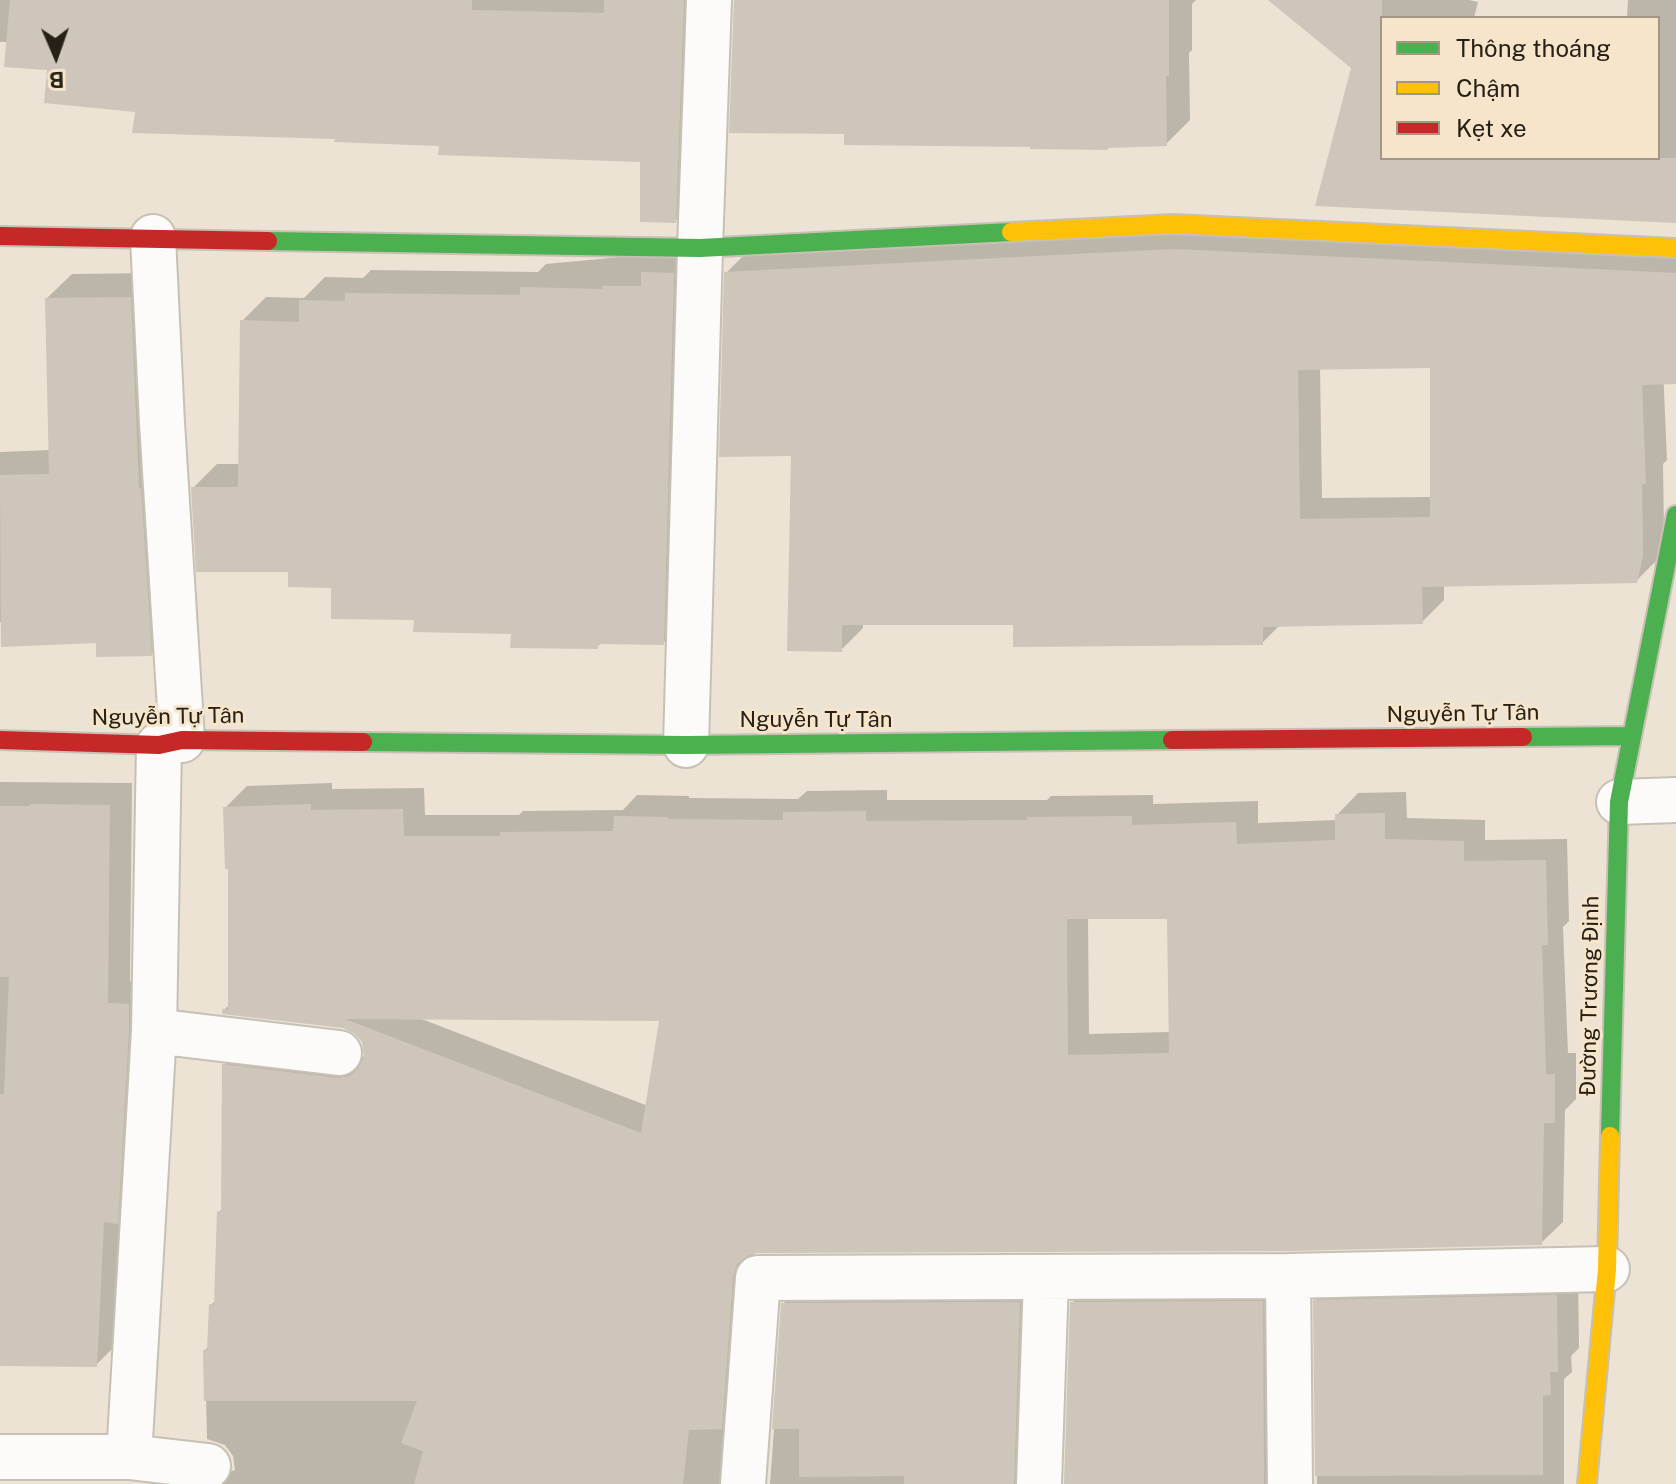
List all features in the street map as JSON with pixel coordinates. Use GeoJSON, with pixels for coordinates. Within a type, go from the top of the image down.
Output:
{"type":"FeatureCollection","features":[{"type":"Feature","properties":{"kind":"street"},"geometry":{"type":"LineString","coordinates":[[686,745],[709,0]]}},
{"type":"Feature","properties":{"kind":"street"},"geometry":{"type":"LineString","coordinates":[[0,236],[700,248],[1174,224],[1676,248]]}},
{"type":"Feature","properties":{"kind":"street"},"geometry":{"type":"LineString","coordinates":[[129,1457],[170,742],[162,423],[153,237]]}},
{"type":"Feature","properties":{"kind":"street","name":"Đường Trương Định"},"geometry":{"type":"LineString","coordinates":[[1587,1484],[1607,1269],[1619,802],[1676,515]]}},
{"type":"Feature","properties":{"kind":"street","name":"Nguyễn Tự Tân"},"geometry":{"type":"LineString","coordinates":[[0,740],[686,745],[1632,736]]}},
{"type":"Feature","properties":{"kind":"street"},"geometry":{"type":"LineString","coordinates":[[1619,802],[1676,800]]}},
{"type":"Feature","properties":{"kind":"street"},"geometry":{"type":"LineString","coordinates":[[154,1031],[339,1053]]}},
{"type":"Feature","properties":{"kind":"street"},"geometry":{"type":"LineString","coordinates":[[743,1484],[758,1278],[1288,1276],[1607,1269]]}},
{"type":"Feature","properties":{"kind":"street"},"geometry":{"type":"LineString","coordinates":[[1288,1276],[1290,1484]]}},
{"type":"Feature","properties":{"kind":"street"},"geometry":{"type":"LineString","coordinates":[[1039,1484],[1046,1278]]}},
{"type":"Feature","properties":{"kind":"street"},"geometry":{"type":"LineString","coordinates":[[0,1457],[129,1457],[208,1466]]}},
{"type":"Feature","properties":{"kind":"building"},"geometry":{"type":"Polygon","coordinates":[[[10,0],[472,0],[472,10],[604,13],[604,0],[684,0],[676,223],[640,222],[640,162],[438,155],[439,146],[334,142],[335,139],[132,133],[135,112],[44,103],[47,70],[4,67],[10,0]]]}},
{"type":"Feature","properties":{"kind":"building"},"geometry":{"type":"Polygon","coordinates":[[[734,0],[1169,0],[1167,146],[1108,150],[844,145],[844,134],[729,133],[734,0]]]}},
{"type":"Feature","properties":{"kind":"building"},"geometry":{"type":"Polygon","coordinates":[[[1268,0],[1382,0],[1380,160],[1676,158],[1676,223],[1315,206],[1351,68],[1268,0]]]}},
{"type":"Feature","properties":{"kind":"building"},"geometry":{"type":"Polygon","coordinates":[[[1174,249],[1676,273],[1676,384],[1642,385],[1646,484],[1642,484],[1643,555],[1637,583],[1422,587],[1423,624],[1263,627],[1263,645],[1013,647],[1013,625],[842,625],[842,652],[787,651],[791,456],[719,457],[724,272],[1174,249]],[[1430,368],[1298,370],[1300,519],[1430,517],[1430,368]]]}},
{"type":"Feature","properties":{"kind":"building"},"geometry":{"type":"Polygon","coordinates":[[[641,272],[674,273],[664,645],[598,644],[598,649],[510,648],[511,634],[413,632],[414,620],[331,619],[331,588],[288,587],[288,572],[196,572],[191,487],[238,487],[240,320],[299,322],[299,300],[345,301],[345,293],[520,295],[520,287],[602,289],[602,286],[641,286],[641,272]]]}},
{"type":"Feature","properties":{"kind":"building"},"geometry":{"type":"Polygon","coordinates":[[[131,297],[139,488],[152,656],[96,657],[96,643],[1,647],[0,475],[49,474],[45,298],[131,297]]]}},
{"type":"Feature","properties":{"kind":"building"},"geometry":{"type":"Polygon","coordinates":[[[311,804],[311,810],[403,809],[404,836],[613,831],[614,816],[783,820],[783,812],[866,811],[866,821],[1132,816],[1132,825],[1236,822],[1237,844],[1335,840],[1335,814],[1385,813],[1385,839],[1464,841],[1464,861],[1546,860],[1548,945],[1542,945],[1546,1074],[1555,1074],[1555,1123],[1544,1123],[1542,1245],[1288,1251],[757,1253],[737,1264],[733,1276],[722,1429],[689,1430],[683,1484],[414,1484],[423,1451],[401,1443],[417,1401],[204,1401],[203,1350],[207,1350],[209,1304],[214,1305],[217,1211],[221,1212],[222,1064],[337,1078],[350,1076],[364,1057],[362,1042],[343,1028],[222,1014],[222,1009],[228,1010],[228,869],[225,869],[223,807],[311,804]],[[1067,919],[1068,1055],[1169,1053],[1167,919],[1067,919]],[[345,1019],[641,1133],[659,1021],[345,1019]]]}},
{"type":"Feature","properties":{"kind":"building"},"geometry":{"type":"Polygon","coordinates":[[[110,805],[108,1003],[129,1004],[129,1030],[118,1224],[104,1222],[97,1367],[0,1366],[0,1094],[4,1094],[9,977],[0,977],[0,806],[110,805]]]}},
{"type":"Feature","properties":{"kind":"building"},"geometry":{"type":"Polygon","coordinates":[[[1557,1295],[1558,1372],[1550,1372],[1551,1395],[1543,1396],[1543,1475],[1315,1476],[1313,1300],[1557,1295]]]}},
{"type":"Feature","properties":{"kind":"building"},"geometry":{"type":"Polygon","coordinates":[[[1263,1301],[1264,1484],[1064,1484],[1070,1302],[1263,1301]]]}},
{"type":"Feature","properties":{"kind":"building"},"geometry":{"type":"Polygon","coordinates":[[[1020,1302],[1014,1484],[904,1484],[904,1476],[799,1477],[799,1429],[772,1429],[781,1303],[1020,1302]]]}},
{"type":"Feature","properties":{"kind":"traffic: fast"},"geometry":{"type":"LineString","coordinates":[[268,241],[700,248],[1011,232]]}},
{"type":"Feature","properties":{"kind":"traffic: fast"},"geometry":{"type":"LineString","coordinates":[[1610,1136],[1619,802],[1676,515]]}},
{"type":"Feature","properties":{"kind":"traffic: fast"},"geometry":{"type":"LineString","coordinates":[[1523,737],[1632,736]]}},
{"type":"Feature","properties":{"kind":"traffic: fast"},"geometry":{"type":"LineString","coordinates":[[363,742],[686,745],[1172,740]]}},
{"type":"Feature","properties":{"kind":"traffic: slow"},"geometry":{"type":"LineString","coordinates":[[1011,232],[1174,224],[1676,248]]}},
{"type":"Feature","properties":{"kind":"traffic: slow"},"geometry":{"type":"LineString","coordinates":[[1587,1484],[1607,1269],[1610,1136]]}},
{"type":"Feature","properties":{"kind":"traffic: jam"},"geometry":{"type":"LineString","coordinates":[[0,236],[268,241]]}},
{"type":"Feature","properties":{"kind":"traffic: jam"},"geometry":{"type":"LineString","coordinates":[[1172,740],[1523,737]]}},
{"type":"Feature","properties":{"kind":"traffic: jam"},"geometry":{"type":"LineString","coordinates":[[0,740],[159,745],[182,740],[363,742]]}}]}
